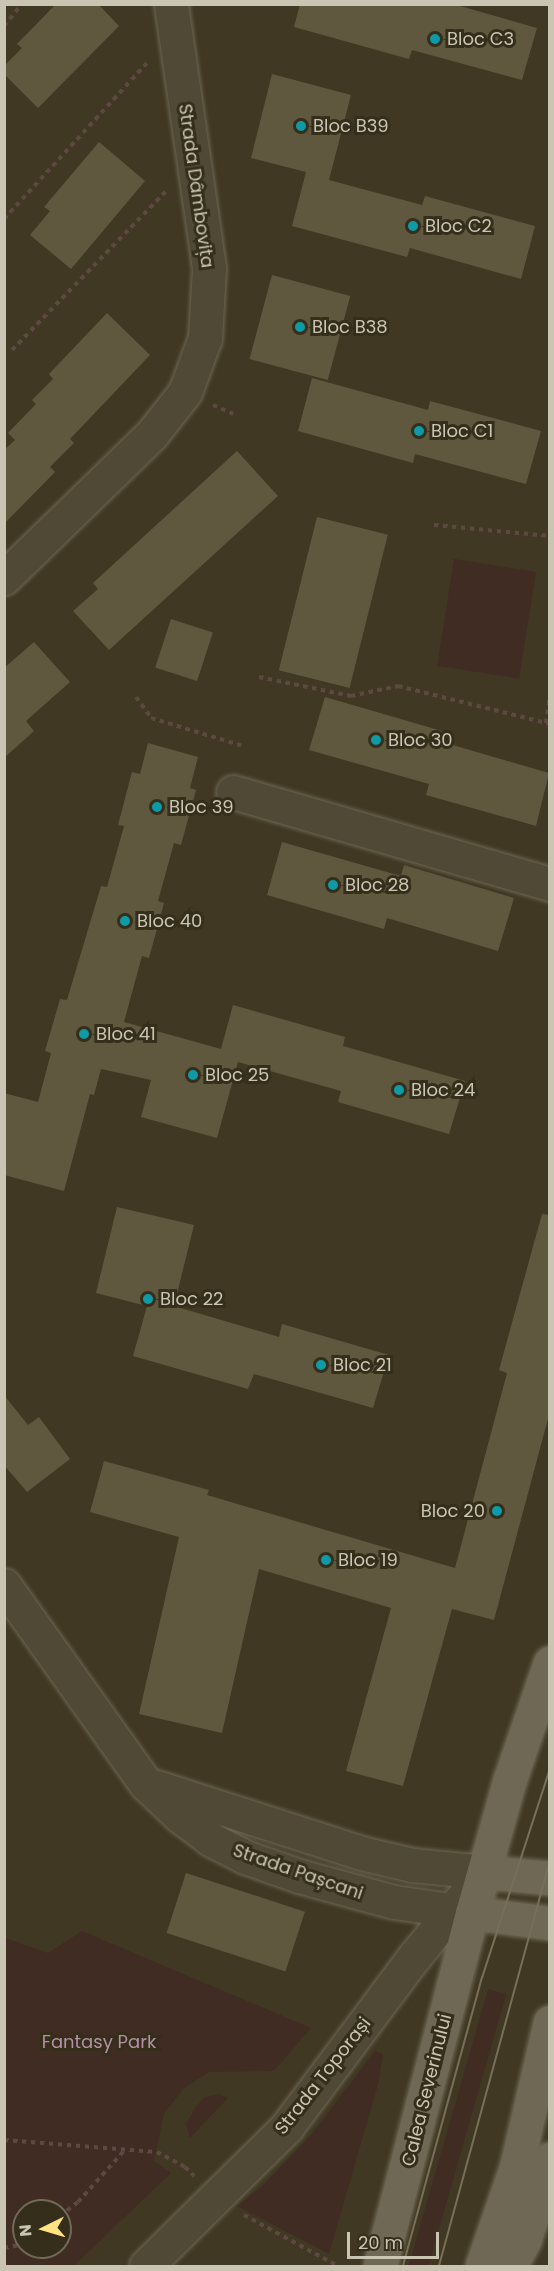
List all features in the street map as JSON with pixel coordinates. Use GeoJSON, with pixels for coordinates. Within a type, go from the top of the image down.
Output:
{"type":"FeatureCollection","features":[{"type":"Feature","properties":{"kind":"main road","name":"Calea Severinului"},"geometry":{"type":"LineString","coordinates":[[380,2266],[462,1911],[484,1872],[510,1779],[549,1664]]}},
{"type":"Feature","properties":{"kind":"main road"},"geometry":{"type":"LineString","coordinates":[[484,1872],[549,1878]]}},
{"type":"Feature","properties":{"kind":"main road"},"geometry":{"type":"LineString","coordinates":[[462,1911],[549,1923]]}},
{"type":"Feature","properties":{"kind":"main road"},"geometry":{"type":"LineString","coordinates":[[482,2266],[516,2168],[549,2022]]}},
{"type":"Feature","properties":{"kind":"main road"},"geometry":{"type":"LineString","coordinates":[[510,2266],[524,2241],[549,2159]]}},
{"type":"Feature","properties":{"kind":"street","name":"Strada Dâmbovița"},"geometry":{"type":"LineString","coordinates":[[4,578],[152,434],[185,392],[205,338],[209,268],[173,18]]}},
{"type":"Feature","properties":{"kind":"street"},"geometry":{"type":"LineString","coordinates":[[233,792],[549,884]]}},
{"type":"Feature","properties":{"kind":"street","name":"Strada Pașcani"},"geometry":{"type":"LineString","coordinates":[[4,1585],[146,1784],[180,1816],[210,1839],[245,1857],[394,1902],[462,1911]]}},
{"type":"Feature","properties":{"kind":"street","name":"Strada Pașcani"},"geometry":{"type":"LineString","coordinates":[[146,1784],[361,1853],[412,1865],[484,1872]]}},
{"type":"Feature","properties":{"kind":"street","name":"Strada Toporași"},"geometry":{"type":"LineString","coordinates":[[146,2266],[286,2128],[414,1957],[462,1911]]}},
{"type":"Feature","properties":{"kind":"path"},"geometry":{"type":"LineString","coordinates":[[4,26],[22,4]]}},
{"type":"Feature","properties":{"kind":"path"},"geometry":{"type":"LineString","coordinates":[[4,219],[173,18]]}},
{"type":"Feature","properties":{"kind":"path"},"geometry":{"type":"LineString","coordinates":[[12,350],[194,163]]}},
{"type":"Feature","properties":{"kind":"path"},"geometry":{"type":"LineString","coordinates":[[434,525],[549,536]]}},
{"type":"Feature","properties":{"kind":"path"},"geometry":{"type":"LineString","coordinates":[[259,677],[351,696],[398,686],[548,723],[549,694]]}},
{"type":"Feature","properties":{"kind":"path"},"geometry":{"type":"LineString","coordinates":[[136,697],[151,718],[243,746]]}},
{"type":"Feature","properties":{"kind":"path"},"geometry":{"type":"LineString","coordinates":[[4,2140],[157,2152],[185,2167],[216,2199],[338,2266]]}},
{"type":"Feature","properties":{"kind":"path"},"geometry":{"type":"LineString","coordinates":[[72,2207],[124,2150]]}},
{"type":"Feature","properties":{"kind":"green space"},"geometry":{"type":"Polygon","coordinates":[[[454,559],[536,572],[519,679],[437,666],[454,559]]]}},
{"type":"Feature","properties":{"kind":"green space","name":"Fantasy Park"},"geometry":{"type":"Polygon","coordinates":[[[82,1931],[311,2028],[274,2071],[209,2072],[183,2089],[164,2114],[154,2161],[171,2173],[74,2266],[5,2266],[5,1938],[48,1953],[82,1931]]]}},
{"type":"Feature","properties":{"kind":"green space"},"geometry":{"type":"Polygon","coordinates":[[[488,1989],[506,1994],[428,2266],[409,2266],[488,1989]]]}},
{"type":"Feature","properties":{"kind":"green space"},"geometry":{"type":"Polygon","coordinates":[[[375,2051],[383,2054],[379,2081],[329,2254],[237,2206],[262,2186],[313,2133],[375,2051]]]}},
{"type":"Feature","properties":{"kind":"green space"},"geometry":{"type":"Polygon","coordinates":[[[220,2094],[228,2098],[190,2138],[186,2124],[195,2108],[205,2097],[220,2094]]]}},
{"type":"Feature","properties":{"kind":"building"},"geometry":{"type":"Polygon","coordinates":[[[56,4],[98,4],[119,26],[38,108],[4,74],[4,66],[22,48],[17,44],[56,4]]]}},
{"type":"Feature","properties":{"kind":"building","name":"Bloc C3"},"geometry":{"type":"Polygon","coordinates":[[[300,4],[453,4],[537,28],[522,80],[412,50],[409,59],[294,27],[300,4]]]}},
{"type":"Feature","properties":{"kind":"building","name":"Bloc C2"},"geometry":{"type":"Polygon","coordinates":[[[272,74],[351,95],[329,180],[422,205],[425,196],[535,226],[521,279],[410,248],[407,257],[292,226],[306,172],[251,158],[272,74]]]}},
{"type":"Feature","properties":{"kind":"building"},"geometry":{"type":"Polygon","coordinates":[[[99,142],[145,181],[71,269],[30,235],[50,211],[44,207],[99,142]]]}},
{"type":"Feature","properties":{"kind":"building","name":"Bloc B38"},"geometry":{"type":"Polygon","coordinates":[[[272,275],[350,296],[328,380],[249,359],[272,275]]]}},
{"type":"Feature","properties":{"kind":"building"},"geometry":{"type":"Polygon","coordinates":[[[107,313],[150,355],[70,439],[74,443],[50,467],[55,472],[4,524],[4,450],[15,440],[8,433],[36,404],[32,400],[53,379],[49,374],[107,313]]]}},
{"type":"Feature","properties":{"kind":"building","name":"Bloc C1"},"geometry":{"type":"Polygon","coordinates":[[[312,378],[428,410],[430,401],[541,431],[526,484],[415,454],[413,463],[298,431],[312,378]]]}},
{"type":"Feature","properties":{"kind":"building"},"geometry":{"type":"Polygon","coordinates":[[[237,451],[278,496],[109,650],[73,611],[98,589],[93,583],[237,451]]]}},
{"type":"Feature","properties":{"kind":"building"},"geometry":{"type":"Polygon","coordinates":[[[317,517],[388,535],[350,688],[279,670],[317,517]]]}},
{"type":"Feature","properties":{"kind":"building"},"geometry":{"type":"Polygon","coordinates":[[[171,619],[213,633],[197,681],[155,668],[171,619]]]}},
{"type":"Feature","properties":{"kind":"building"},"geometry":{"type":"Polygon","coordinates":[[[34,642],[70,682],[26,721],[34,731],[4,758],[4,668],[34,642]]]}},
{"type":"Feature","properties":{"kind":"building"},"geometry":{"type":"Polygon","coordinates":[[[325,697],[442,731],[439,741],[549,773],[536,826],[426,795],[429,784],[309,750],[325,697]]]}},
{"type":"Feature","properties":{"kind":"building"},"geometry":{"type":"Polygon","coordinates":[[[148,743],[198,757],[190,788],[196,790],[181,845],[174,843],[158,901],[164,903],[149,958],[142,956],[124,1022],[221,1049],[233,1005],[345,1037],[343,1046],[465,1081],[449,1134],[338,1102],[341,1091],[238,1062],[217,1138],[141,1117],[151,1080],[101,1069],[94,1095],[90,1094],[64,1191],[4,1175],[4,1093],[38,1102],[51,1053],[45,1051],[60,999],[67,1000],[101,886],[107,887],[124,826],[118,825],[132,772],[140,774],[148,743]]]}},
{"type":"Feature","properties":{"kind":"building"},"geometry":{"type":"Polygon","coordinates":[[[282,842],[401,876],[404,865],[514,898],[498,951],[387,918],[384,929],[267,895],[282,842]]]}},
{"type":"Feature","properties":{"kind":"building","name":"Bloc 22"},"geometry":{"type":"Polygon","coordinates":[[[117,1207],[194,1225],[174,1306],[279,1337],[282,1324],[389,1355],[373,1408],[254,1374],[248,1389],[133,1356],[147,1306],[96,1293],[117,1207]]]}},
{"type":"Feature","properties":{"kind":"building"},"geometry":{"type":"Polygon","coordinates":[[[542,1214],[549,1215],[549,1415],[494,1620],[452,1609],[403,1786],[346,1771],[391,1608],[259,1569],[222,1733],[139,1714],[179,1537],[90,1512],[104,1461],[209,1490],[207,1495],[455,1568],[507,1373],[499,1370],[542,1214]]]}},
{"type":"Feature","properties":{"kind":"building"},"geometry":{"type":"Polygon","coordinates":[[[4,1395],[28,1425],[39,1417],[70,1459],[27,1492],[4,1465],[4,1395]]]}},
{"type":"Feature","properties":{"kind":"building"},"geometry":{"type":"Polygon","coordinates":[[[186,1873],[305,1912],[285,1972],[167,1933],[186,1873]]]}},
{"type":"Feature","properties":{"kind":"tram line"},"geometry":{"type":"LineString","coordinates":[[403,2266],[482,1978],[550,1769]]}},
{"type":"Feature","properties":{"kind":"tram line"},"geometry":{"type":"LineString","coordinates":[[439,2266],[550,1859]]}},
{"type":"Feature","properties":{"kind":"place","name":"Bloc C3"},"geometry":{"type":"Point","coordinates":[435,39]}},
{"type":"Feature","properties":{"kind":"place","name":"Bloc B39"},"geometry":{"type":"Point","coordinates":[301,126]}},
{"type":"Feature","properties":{"kind":"place","name":"Bloc C2"},"geometry":{"type":"Point","coordinates":[413,226]}},
{"type":"Feature","properties":{"kind":"place","name":"Bloc B38"},"geometry":{"type":"Point","coordinates":[300,327]}},
{"type":"Feature","properties":{"kind":"place","name":"Bloc C1"},"geometry":{"type":"Point","coordinates":[419,431]}},
{"type":"Feature","properties":{"kind":"place","name":"Bloc 30"},"geometry":{"type":"Point","coordinates":[376,740]}},
{"type":"Feature","properties":{"kind":"place","name":"Bloc 39"},"geometry":{"type":"Point","coordinates":[157,807]}},
{"type":"Feature","properties":{"kind":"place","name":"Bloc 28"},"geometry":{"type":"Point","coordinates":[333,885]}},
{"type":"Feature","properties":{"kind":"place","name":"Bloc 40"},"geometry":{"type":"Point","coordinates":[125,921]}},
{"type":"Feature","properties":{"kind":"place","name":"Bloc 41"},"geometry":{"type":"Point","coordinates":[84,1034]}},
{"type":"Feature","properties":{"kind":"place","name":"Bloc 25"},"geometry":{"type":"Point","coordinates":[193,1075]}},
{"type":"Feature","properties":{"kind":"place","name":"Bloc 24"},"geometry":{"type":"Point","coordinates":[399,1090]}},
{"type":"Feature","properties":{"kind":"place","name":"Bloc 22"},"geometry":{"type":"Point","coordinates":[148,1299]}},
{"type":"Feature","properties":{"kind":"place","name":"Bloc 21"},"geometry":{"type":"Point","coordinates":[321,1365]}},
{"type":"Feature","properties":{"kind":"place","name":"Bloc 20"},"geometry":{"type":"Point","coordinates":[497,1511]}},
{"type":"Feature","properties":{"kind":"place","name":"Bloc 19"},"geometry":{"type":"Point","coordinates":[326,1560]}}]}
